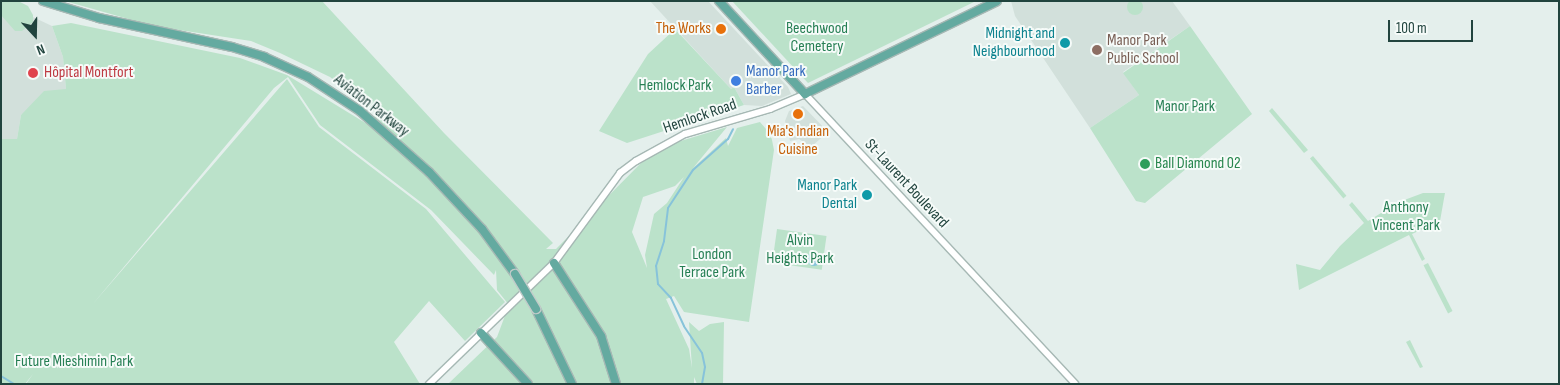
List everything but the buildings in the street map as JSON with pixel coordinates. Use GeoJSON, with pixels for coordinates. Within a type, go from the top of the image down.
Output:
{"type":"FeatureCollection","features":[{"type":"Feature","properties":{"kind":"main road","name":"Aviation Parkway"},"geometry":{"type":"LineString","coordinates":[[43,1],[99,18],[232,47],[308,76],[360,111],[429,172],[482,229],[515,274],[536,309],[572,384]]}},
{"type":"Feature","properties":{"kind":"main road","name":"St-Laurent Boulevard"},"geometry":{"type":"LineString","coordinates":[[719,1],[805,94]]}},
{"type":"Feature","properties":{"kind":"main road","name":"Hemlock Road"},"geometry":{"type":"LineString","coordinates":[[805,94],[997,1]]}},
{"type":"Feature","properties":{"kind":"main road"},"geometry":{"type":"LineString","coordinates":[[554,263],[600,336],[616,384]]}},
{"type":"Feature","properties":{"kind":"main road"},"geometry":{"type":"LineString","coordinates":[[481,332],[528,384]]}},
{"type":"Feature","properties":{"kind":"street","name":"Hemlock Road"},"geometry":{"type":"LineString","coordinates":[[429,384],[554,263],[620,173],[636,161],[685,134],[770,109],[805,94]]}},
{"type":"Feature","properties":{"kind":"street","name":"St-Laurent Boulevard"},"geometry":{"type":"LineString","coordinates":[[805,94],[1075,384]]}},
{"type":"Feature","properties":{"kind":"shaded area"},"geometry":{"type":"Polygon","coordinates":[[[650,1],[708,1],[788,87],[791,94],[762,106],[744,105],[734,87],[731,89],[650,1]]]}},
{"type":"Feature","properties":{"kind":"shaded area","name":"Manor Park Public School"},"geometry":{"type":"Polygon","coordinates":[[[1011,1],[1172,1],[1190,26],[1123,72],[1139,95],[1090,128],[1015,16],[1011,1]]]}},
{"type":"Feature","properties":{"kind":"shaded area","name":"Hôpital Montfort"},"geometry":{"type":"Polygon","coordinates":[[[1,2],[52,26],[63,57],[66,89],[21,115],[17,139],[1,139],[1,2]]]}},
{"type":"Feature","properties":{"kind":"shaded area"},"geometry":{"type":"Polygon","coordinates":[[[803,106],[828,132],[811,147],[799,139],[790,141],[785,121],[789,111],[803,106]]]}},
{"type":"Feature","properties":{"kind":"green space"},"geometry":{"type":"Polygon","coordinates":[[[1135,-1],[1143,7],[1135,15],[1127,7],[1135,-1]]]}},
{"type":"Feature","properties":{"kind":"green space"},"geometry":{"type":"Polygon","coordinates":[[[1,1],[18,1],[28,6],[33,15],[33,22],[22,31],[15,31],[1,15],[1,1]]]}},
{"type":"Feature","properties":{"kind":"green space"},"geometry":{"type":"Polygon","coordinates":[[[65,1],[322,1],[444,133],[553,243],[546,249],[556,249],[641,163],[674,143],[727,127],[693,168],[726,138],[728,146],[737,128],[760,122],[771,135],[774,150],[749,322],[684,312],[674,296],[666,299],[689,349],[692,368],[689,322],[699,331],[710,324],[724,322],[723,384],[697,384],[694,377],[694,384],[448,384],[497,337],[509,305],[497,290],[496,270],[494,275],[431,210],[320,125],[288,77],[274,88],[92,305],[287,79],[319,127],[426,209],[505,302],[465,341],[429,301],[394,342],[420,384],[26,384],[33,374],[25,384],[4,384],[1,382],[1,139],[17,139],[21,115],[44,91],[66,89],[63,57],[52,26],[71,23],[240,58],[287,75],[372,127],[375,112],[330,77],[280,53],[251,41],[153,26],[65,1]],[[684,177],[675,186],[643,197],[632,232],[647,268],[645,255],[654,214],[667,203],[684,177]]]}},
{"type":"Feature","properties":{"kind":"green space","name":"Beechwood Cemetery"},"geometry":{"type":"Polygon","coordinates":[[[732,1],[976,1],[808,83],[732,1]]]}},
{"type":"Feature","properties":{"kind":"green space","name":"Manor Park"},"geometry":{"type":"Polygon","coordinates":[[[1190,26],[1252,114],[1145,203],[1136,201],[1090,128],[1139,95],[1123,73],[1190,26]]]}},
{"type":"Feature","properties":{"kind":"green space","name":"Hemlock Park"},"geometry":{"type":"Polygon","coordinates":[[[675,29],[731,89],[734,87],[744,105],[627,143],[599,131],[648,54],[675,29]]]}},
{"type":"Feature","properties":{"kind":"green space"},"geometry":{"type":"Polygon","coordinates":[[[1272,108],[1308,150],[1304,153],[1269,111],[1272,108]]]}},
{"type":"Feature","properties":{"kind":"green space"},"geometry":{"type":"Polygon","coordinates":[[[1313,156],[1346,196],[1343,198],[1310,159],[1313,156]]]}},
{"type":"Feature","properties":{"kind":"green space","name":"Anthony Vincent Park"},"geometry":{"type":"Polygon","coordinates":[[[1423,193],[1445,193],[1440,221],[1412,234],[1425,259],[1422,261],[1409,235],[1299,290],[1296,264],[1320,270],[1340,246],[1364,223],[1349,205],[1352,202],[1368,221],[1399,202],[1423,193]]]}},
{"type":"Feature","properties":{"kind":"green space","name":"Alvin Heights Park"},"geometry":{"type":"Polygon","coordinates":[[[777,229],[827,236],[822,270],[772,263],[777,229]]]}},
{"type":"Feature","properties":{"kind":"green space"},"geometry":{"type":"Polygon","coordinates":[[[1428,263],[1453,311],[1448,313],[1424,265],[1428,263]]]}},
{"type":"Feature","properties":{"kind":"green space"},"geometry":{"type":"Polygon","coordinates":[[[1410,340],[1423,367],[1420,368],[1406,342],[1410,340]]]}},
{"type":"Feature","properties":{"kind":"water"},"geometry":{"type":"Polygon","coordinates":[[[814,252],[819,254],[821,259],[819,264],[814,266],[809,264],[807,259],[809,254],[814,252]]]}},
{"type":"Feature","properties":{"kind":"waterway"},"geometry":{"type":"LineString","coordinates":[[702,384],[705,367],[702,353],[684,326],[671,298],[658,284],[656,266],[664,241],[668,208],[693,170],[728,139],[733,129]]}},
{"type":"Feature","properties":{"kind":"waterway"},"geometry":{"type":"LineString","coordinates":[[1,376],[14,384]]}},
{"type":"Feature","properties":{"kind":"place","name":"The Works"},"geometry":{"type":"Point","coordinates":[721,29]}},
{"type":"Feature","properties":{"kind":"place","name":"Midnight and Neighbourhood"},"geometry":{"type":"Point","coordinates":[1065,43]}},
{"type":"Feature","properties":{"kind":"place","name":"Manor Park Public School"},"geometry":{"type":"Point","coordinates":[1097,50]}},
{"type":"Feature","properties":{"kind":"place","name":"Hôpital Montfort"},"geometry":{"type":"Point","coordinates":[33,73]}},
{"type":"Feature","properties":{"kind":"place","name":"Manor Park Barber"},"geometry":{"type":"Point","coordinates":[736,81]}},
{"type":"Feature","properties":{"kind":"place","name":"Mia's Indian Cuisine"},"geometry":{"type":"Point","coordinates":[798,114]}},
{"type":"Feature","properties":{"kind":"place","name":"Ball Diamond 02"},"geometry":{"type":"Point","coordinates":[1145,164]}},
{"type":"Feature","properties":{"kind":"place","name":"Manor Park Dental"},"geometry":{"type":"Point","coordinates":[867,195]}},
{"type":"Feature","properties":{"kind":"park label","name":"London Terrace Park"},"geometry":{"type":"Point","coordinates":[712,264]}},
{"type":"Feature","properties":{"kind":"park label","name":"Future Mieshimin Park"},"geometry":{"type":"Point","coordinates":[74,362]}}]}
